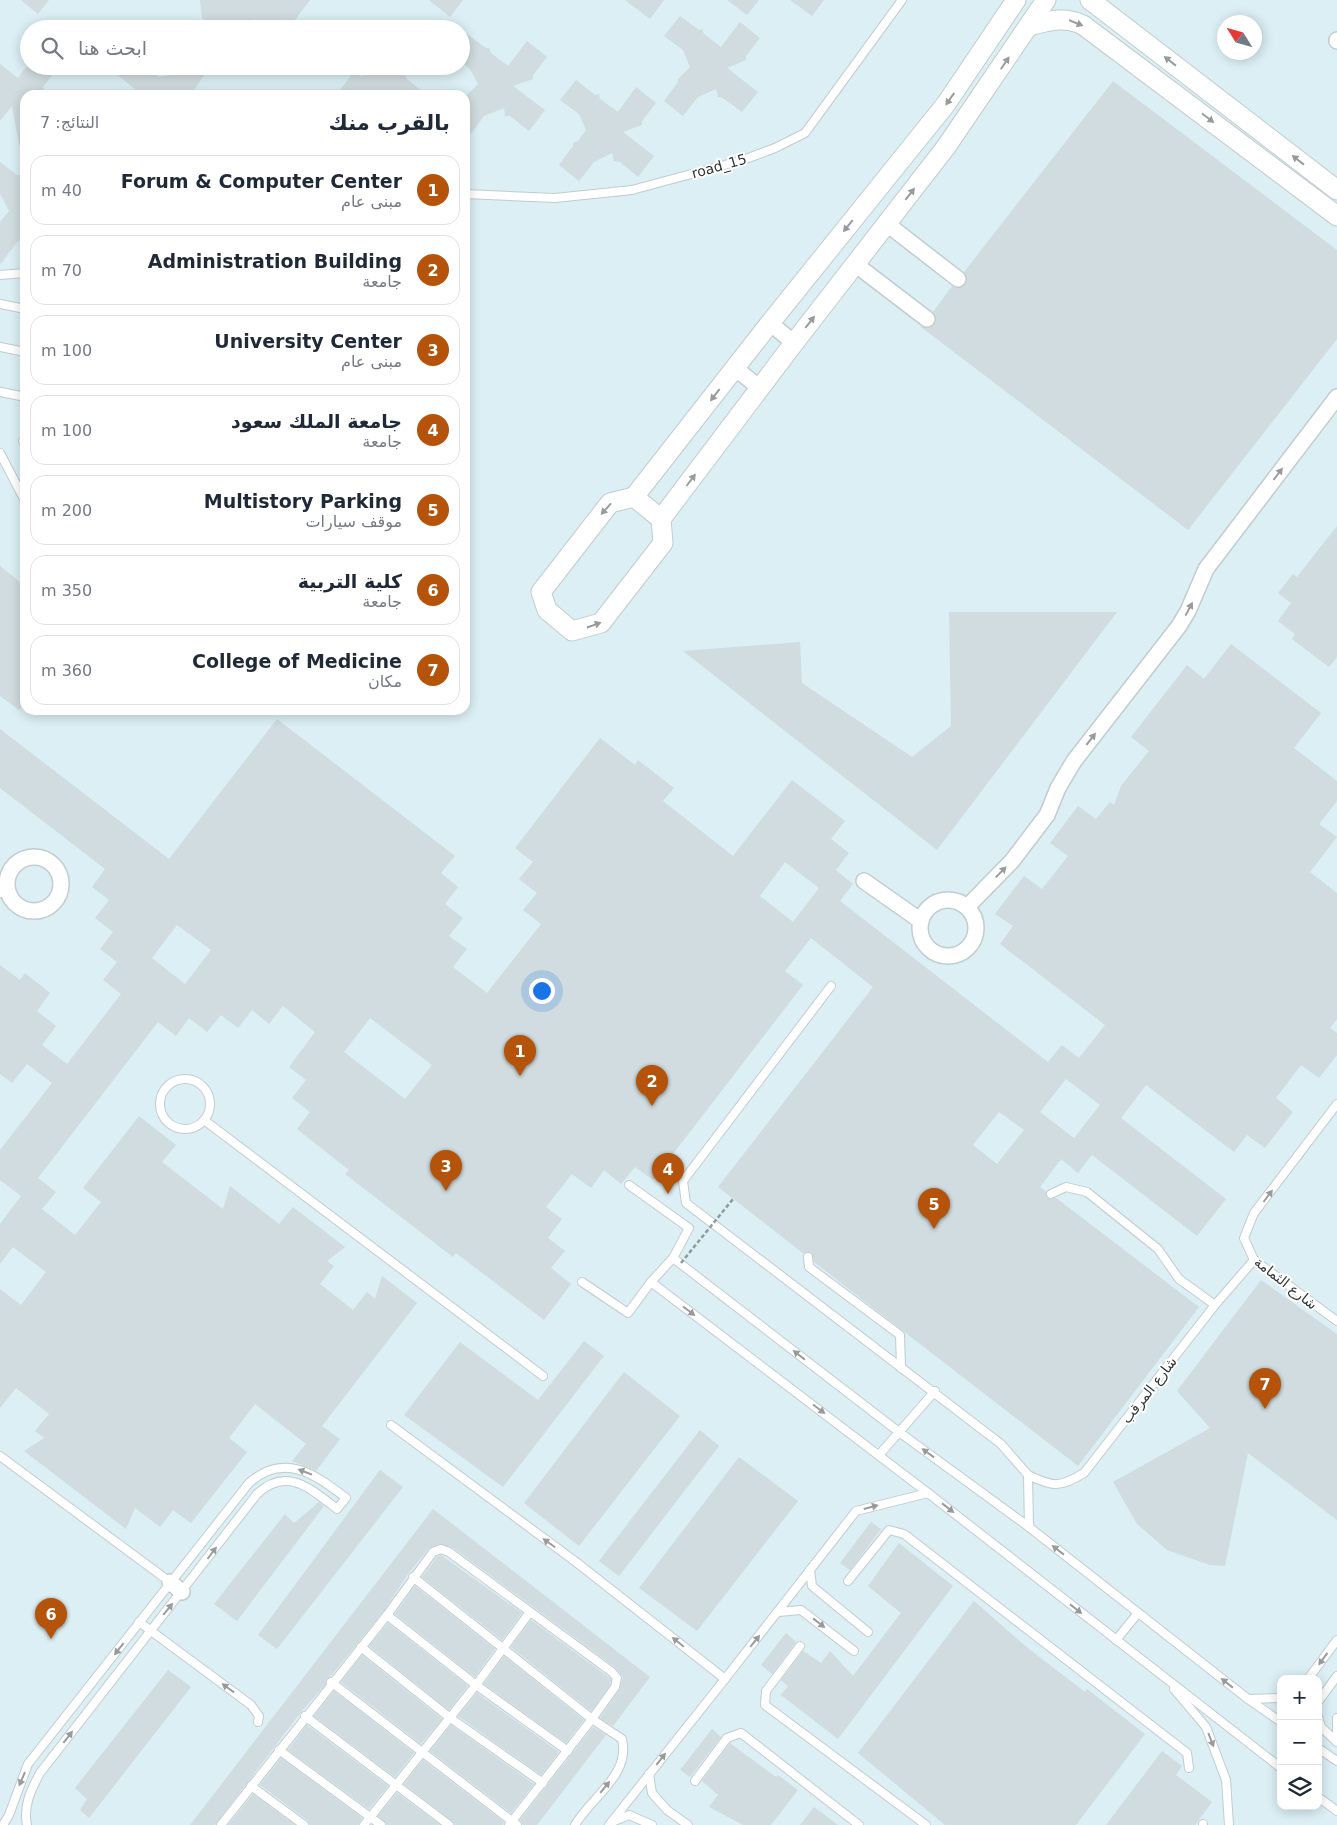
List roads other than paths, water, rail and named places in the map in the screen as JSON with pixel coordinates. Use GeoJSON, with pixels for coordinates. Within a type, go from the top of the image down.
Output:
{"type":"FeatureCollection","features":[{"type":"Feature","properties":{"kind":"street"},"geometry":{"type":"LineString","coordinates":[[1016,0],[946,104],[770,323],[736,369],[634,497],[610,503],[542,592],[546,610],[558,621],[572,631],[601,623],[663,543],[661,519],[946,147],[1046,0]]}},
{"type":"Feature","properties":{"kind":"street"},"geometry":{"type":"LineString","coordinates":[[1090,0],[1337,190]]}},
{"type":"Feature","properties":{"kind":"street"},"geometry":{"type":"LineString","coordinates":[[1029,26],[1061,19],[1072,20],[1083,25],[1337,216]]}},
{"type":"Feature","properties":{"kind":"street"},"geometry":{"type":"LineString","coordinates":[[887,224],[958,280]]}},
{"type":"Feature","properties":{"kind":"street"},"geometry":{"type":"LineString","coordinates":[[855,264],[927,319]]}},
{"type":"Feature","properties":{"kind":"street"},"geometry":{"type":"LineString","coordinates":[[770,323],[794,343]]}},
{"type":"Feature","properties":{"kind":"street"},"geometry":{"type":"LineString","coordinates":[[736,369],[760,388]]}},
{"type":"Feature","properties":{"kind":"street"},"geometry":{"type":"LineString","coordinates":[[967,907],[1012,861],[1047,815],[1058,788],[1074,761],[1188,611],[1206,569],[1337,396]]}},
{"type":"Feature","properties":{"kind":"street"},"geometry":{"type":"LineString","coordinates":[[634,497],[661,519]]}},
{"type":"Feature","properties":{"kind":"street"},"geometry":{"type":"LineString","coordinates":[[864,881],[921,922]]}},
{"type":"Feature","properties":{"kind":"street"},"geometry":{"type":"LineString","coordinates":[[940,901],[959,902],[967,907],[976,923],[974,940],[968,948],[953,956],[944,956],[929,948],[923,940],[921,922],[925,913],[940,901]]}},
{"type":"Feature","properties":{"kind":"street"},"geometry":{"type":"LineString","coordinates":[[170,1582],[182,1592]]}},
{"type":"Feature","properties":{"kind":"lane","name":"road_15"},"geometry":{"type":"LineString","coordinates":[[470,194],[555,198],[632,190],[743,160],[775,148],[805,133],[902,0]]}},
{"type":"Feature","properties":{"kind":"lane"},"geometry":{"type":"LineString","coordinates":[[0,275],[20,273]]}},
{"type":"Feature","properties":{"kind":"lane"},"geometry":{"type":"LineString","coordinates":[[0,304],[20,308]]}},
{"type":"Feature","properties":{"kind":"lane"},"geometry":{"type":"LineString","coordinates":[[0,347],[20,351]]}},
{"type":"Feature","properties":{"kind":"lane"},"geometry":{"type":"LineString","coordinates":[[0,392],[20,396]]}},
{"type":"Feature","properties":{"kind":"lane"},"geometry":{"type":"LineString","coordinates":[[0,453],[20,491]]}},
{"type":"Feature","properties":{"kind":"lane"},"geometry":{"type":"LineString","coordinates":[[831,986],[684,1181],[686,1203],[901,1368],[935,1391],[1001,1444],[1028,1475],[1029,1527]]}},
{"type":"Feature","properties":{"kind":"lane"},"geometry":{"type":"LineString","coordinates":[[185,1079],[201,1085],[210,1100],[210,1108],[204,1120],[195,1127],[188,1129],[172,1126],[162,1115],[160,1107],[163,1092],[176,1081],[185,1079]]}},
{"type":"Feature","properties":{"kind":"lane","name":"شارع الثمامة"},"geometry":{"type":"LineString","coordinates":[[1337,1104],[1254,1213],[1244,1238],[1254,1260],[1337,1321]]}},
{"type":"Feature","properties":{"kind":"lane"},"geometry":{"type":"LineString","coordinates":[[204,1120],[543,1376]]}},
{"type":"Feature","properties":{"kind":"lane"},"geometry":{"type":"LineString","coordinates":[[582,1282],[628,1313],[650,1282],[673,1258],[690,1228],[629,1185]]}},
{"type":"Feature","properties":{"kind":"lane"},"geometry":{"type":"LineString","coordinates":[[1051,1194],[1066,1187],[1087,1192],[1158,1249],[1180,1279],[1215,1305]]}},
{"type":"Feature","properties":{"kind":"lane"},"geometry":{"type":"LineString","coordinates":[[808,1257],[809,1267],[900,1335],[901,1368]]}},
{"type":"Feature","properties":{"kind":"lane"},"geometry":{"type":"LineString","coordinates":[[673,1258],[682,1263],[899,1432],[1029,1527],[1248,1699],[1278,1720]]}},
{"type":"Feature","properties":{"kind":"lane","name":"شارع المرقب"},"geometry":{"type":"LineString","coordinates":[[1028,1475],[1050,1485],[1067,1484],[1084,1473],[1215,1305],[1254,1260]]}},
{"type":"Feature","properties":{"kind":"lane"},"geometry":{"type":"LineString","coordinates":[[650,1282],[879,1455],[1277,1765]]}},
{"type":"Feature","properties":{"kind":"lane"},"geometry":{"type":"LineString","coordinates":[[879,1455],[935,1391]]}},
{"type":"Feature","properties":{"kind":"lane"},"geometry":{"type":"LineString","coordinates":[[391,1424],[576,1562],[725,1679]]}},
{"type":"Feature","properties":{"kind":"lane"},"geometry":{"type":"LineString","coordinates":[[0,1456],[170,1582]]}},
{"type":"Feature","properties":{"kind":"lane"},"geometry":{"type":"LineString","coordinates":[[3,1825],[9,1815],[28,1764],[249,1483],[262,1474],[276,1468],[300,1470],[324,1481],[346,1498],[337,1509],[303,1484],[289,1481],[268,1485],[257,1494],[40,1773],[27,1803],[25,1814],[27,1825]]}},
{"type":"Feature","properties":{"kind":"lane"},"geometry":{"type":"LineString","coordinates":[[609,1824],[856,1512],[928,1493]]}},
{"type":"Feature","properties":{"kind":"lane"},"geometry":{"type":"LineString","coordinates":[[848,1582],[889,1530],[904,1534],[1187,1754],[1190,1768]]}},
{"type":"Feature","properties":{"kind":"lane"},"geometry":{"type":"LineString","coordinates":[[232,1825],[223,1822],[331,1682],[387,1615],[433,1552],[441,1549],[449,1552],[612,1672],[617,1678],[615,1687],[513,1824],[331,1682]]}},
{"type":"Feature","properties":{"kind":"lane"},"geometry":{"type":"LineString","coordinates":[[810,1570],[812,1586],[868,1632]]}},
{"type":"Feature","properties":{"kind":"lane"},"geometry":{"type":"LineString","coordinates":[[413,1577],[504,1647],[592,1719],[622,1739],[625,1752],[621,1767],[575,1825]]}},
{"type":"Feature","properties":{"kind":"lane"},"geometry":{"type":"LineString","coordinates":[[778,1612],[801,1610],[854,1651]]}},
{"type":"Feature","properties":{"kind":"lane"},"geometry":{"type":"LineString","coordinates":[[364,1825],[476,1685],[530,1612]]}},
{"type":"Feature","properties":{"kind":"lane"},"geometry":{"type":"LineString","coordinates":[[1116,1640],[1138,1613]]}},
{"type":"Feature","properties":{"kind":"lane"},"geometry":{"type":"LineString","coordinates":[[387,1615],[476,1685],[568,1751]]}},
{"type":"Feature","properties":{"kind":"lane"},"geometry":{"type":"LineString","coordinates":[[139,1622],[251,1705],[259,1716],[258,1722]]}},
{"type":"Feature","properties":{"kind":"lane"},"geometry":{"type":"LineString","coordinates":[[1311,1675],[1337,1640]]}},
{"type":"Feature","properties":{"kind":"lane"},"geometry":{"type":"LineString","coordinates":[[800,1646],[766,1691],[765,1705],[926,1825]]}},
{"type":"Feature","properties":{"kind":"lane"},"geometry":{"type":"LineString","coordinates":[[361,1647],[449,1717],[543,1783]]}},
{"type":"Feature","properties":{"kind":"lane"},"geometry":{"type":"LineString","coordinates":[[1161,1675],[1206,1726],[1226,1780],[1229,1825]]}},
{"type":"Feature","properties":{"kind":"lane"},"geometry":{"type":"LineString","coordinates":[[1322,1697],[1337,1676]]}},
{"type":"Feature","properties":{"kind":"lane"},"geometry":{"type":"LineString","coordinates":[[1248,1699],[1277,1698]]}},
{"type":"Feature","properties":{"kind":"lane"},"geometry":{"type":"LineString","coordinates":[[305,1716],[449,1825]]}},
{"type":"Feature","properties":{"kind":"lane"},"geometry":{"type":"LineString","coordinates":[[1337,1718],[1337,1742]]}},
{"type":"Feature","properties":{"kind":"lane"},"geometry":{"type":"LineString","coordinates":[[1319,1720],[1321,1727],[1337,1742]]}},
{"type":"Feature","properties":{"kind":"lane"},"geometry":{"type":"LineString","coordinates":[[695,1781],[727,1738],[741,1733],[859,1825]]}},
{"type":"Feature","properties":{"kind":"lane"},"geometry":{"type":"LineString","coordinates":[[279,1750],[381,1825]]}},
{"type":"Feature","properties":{"kind":"lane"},"geometry":{"type":"LineString","coordinates":[[1322,1751],[1337,1761]]}},
{"type":"Feature","properties":{"kind":"lane"},"geometry":{"type":"LineString","coordinates":[[650,1774],[652,1793],[667,1810],[688,1825]]}},
{"type":"Feature","properties":{"kind":"lane"},"geometry":{"type":"LineString","coordinates":[[251,1786],[304,1825]]}},
{"type":"Feature","properties":{"kind":"lane"},"geometry":{"type":"LineString","coordinates":[[1322,1800],[1337,1811]]}},
{"type":"Feature","properties":{"kind":"lane"},"geometry":{"type":"LineString","coordinates":[[609,1824],[629,1815],[652,1825]]}},
{"type":"Feature","properties":{"kind":"place","name":"Forum & Computer Center"},"geometry":{"type":"Point","coordinates":[520,1076]}},
{"type":"Feature","properties":{"kind":"place","name":"Administration Building"},"geometry":{"type":"Point","coordinates":[652,1106]}},
{"type":"Feature","properties":{"kind":"place","name":"University Center"},"geometry":{"type":"Point","coordinates":[446,1191]}},
{"type":"Feature","properties":{"kind":"place","name":"جامعة الملك سعود"},"geometry":{"type":"Point","coordinates":[668,1194]}},
{"type":"Feature","properties":{"kind":"place","name":"Multistory Parking"},"geometry":{"type":"Point","coordinates":[934,1229]}},
{"type":"Feature","properties":{"kind":"place","name":"College of Medicine"},"geometry":{"type":"Point","coordinates":[1265,1409]}},
{"type":"Feature","properties":{"kind":"place","name":"كلية التربية"},"geometry":{"type":"Point","coordinates":[51,1639]}}]}
